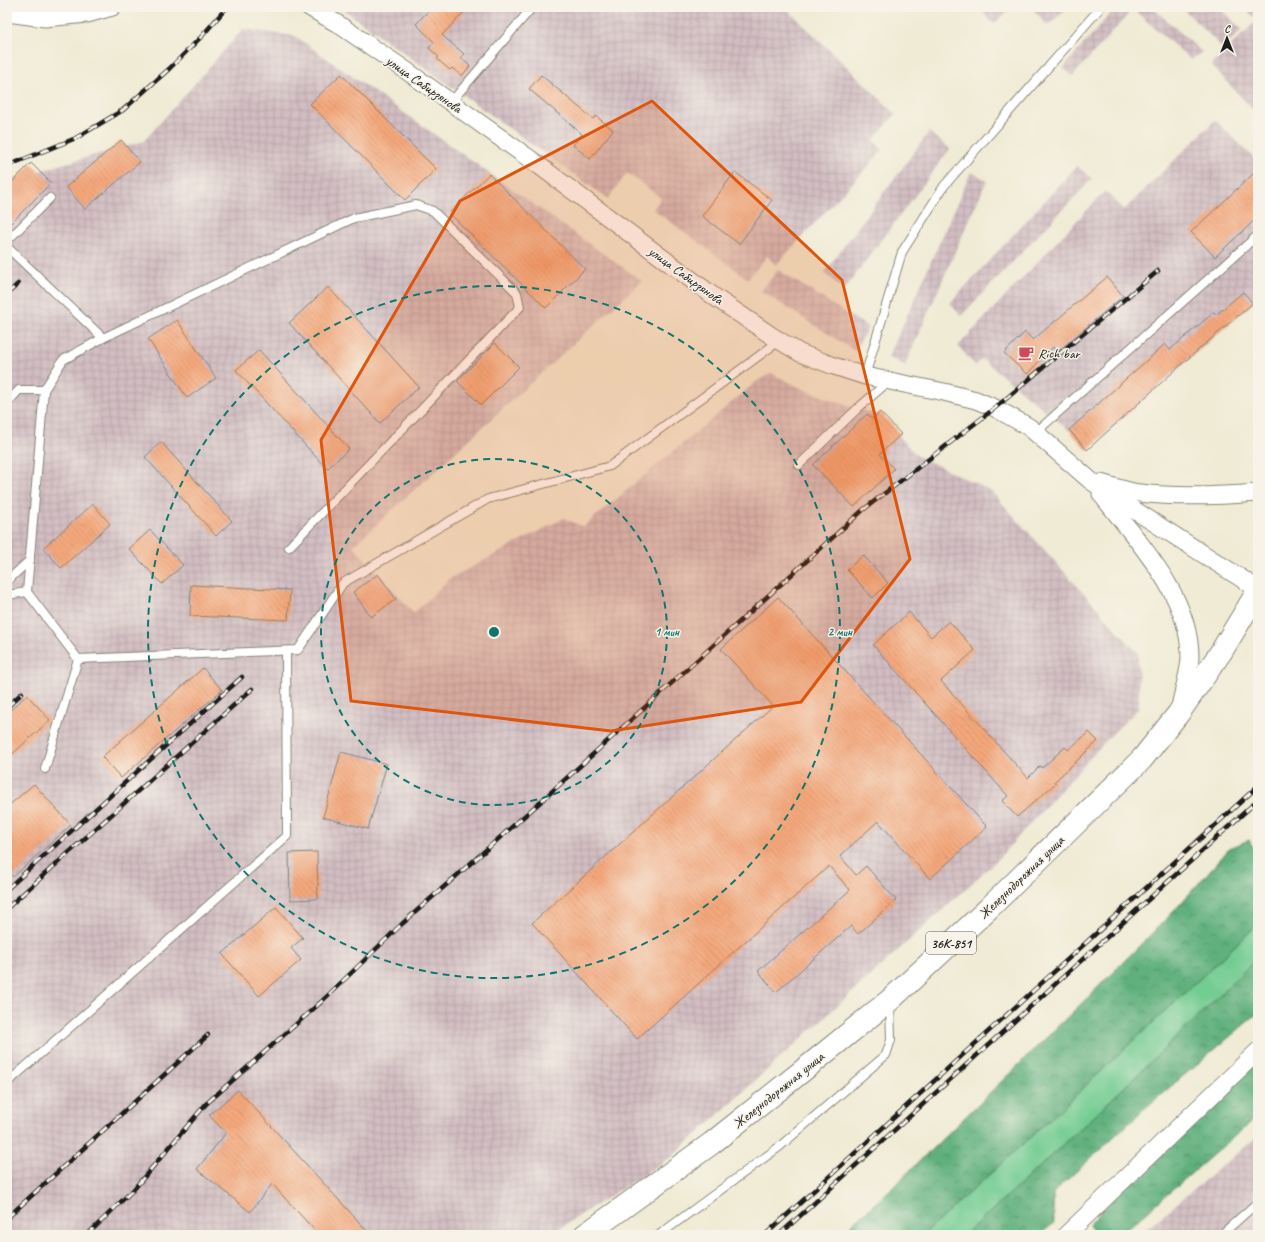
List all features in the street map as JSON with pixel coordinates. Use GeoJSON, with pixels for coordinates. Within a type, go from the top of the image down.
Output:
{"type":"FeatureCollection","features":[{"type":"Feature","properties":{"kind":"main road","name":"Железнодорожная улица"},"geometry":{"type":"LineString","coordinates":[[585,1235],[712,1143],[890,1000],[984,913],[1142,759],[1178,714],[1221,652],[1258,590]]}},
{"type":"Feature","properties":{"kind":"street"},"geometry":{"type":"LineString","coordinates":[[7,12],[45,18],[86,14],[112,7]]}},
{"type":"Feature","properties":{"kind":"street","name":"улица Сабирзянова"},"geometry":{"type":"LineString","coordinates":[[310,7],[344,28],[451,102],[537,164],[716,298],[780,341],[800,353],[865,376],[944,392],[976,400],[995,408],[1029,427],[1092,481]]}},
{"type":"Feature","properties":{"kind":"street"},"geometry":{"type":"LineString","coordinates":[[1092,481],[1139,493],[1176,496],[1216,496],[1258,493]]}},
{"type":"Feature","properties":{"kind":"street"},"geometry":{"type":"LineString","coordinates":[[1092,481],[1258,590]]}},
{"type":"Feature","properties":{"kind":"street"},"geometry":{"type":"LineString","coordinates":[[1092,481],[1167,582],[1180,609],[1187,631],[1190,659],[1178,714]]}},
{"type":"Feature","properties":{"kind":"street"},"geometry":{"type":"LineString","coordinates":[[1066,1235],[1258,1051]]}},
{"type":"Feature","properties":{"kind":"lane"},"geometry":{"type":"LineString","coordinates":[[865,376],[902,252],[944,186],[1100,7]]}},
{"type":"Feature","properties":{"kind":"lane"},"geometry":{"type":"LineString","coordinates":[[451,102],[530,10]]}},
{"type":"Feature","properties":{"kind":"lane"},"geometry":{"type":"LineString","coordinates":[[7,241],[50,198]]}},
{"type":"Feature","properties":{"kind":"lane"},"geometry":{"type":"LineString","coordinates":[[78,659],[27,592],[44,390],[63,360],[103,338],[354,218],[416,205],[433,211],[517,294],[520,307],[289,547]]}},
{"type":"Feature","properties":{"kind":"lane"},"geometry":{"type":"LineString","coordinates":[[1035,433],[1258,235]]}},
{"type":"Feature","properties":{"kind":"lane"},"geometry":{"type":"LineString","coordinates":[[7,247],[103,338]]}},
{"type":"Feature","properties":{"kind":"lane"},"geometry":{"type":"LineString","coordinates":[[78,659],[298,650],[343,583],[488,499],[610,466],[780,341]]}},
{"type":"Feature","properties":{"kind":"lane"},"geometry":{"type":"LineString","coordinates":[[799,465],[857,409],[889,381]]}},
{"type":"Feature","properties":{"kind":"lane"},"geometry":{"type":"LineString","coordinates":[[7,403],[19,390],[44,390]]}},
{"type":"Feature","properties":{"kind":"lane"},"geometry":{"type":"LineString","coordinates":[[7,582],[30,560]]}},
{"type":"Feature","properties":{"kind":"lane"},"geometry":{"type":"LineString","coordinates":[[7,594],[27,592]]}},
{"type":"Feature","properties":{"kind":"lane"},"geometry":{"type":"LineString","coordinates":[[7,1083],[287,836],[286,651]]}},
{"type":"Feature","properties":{"kind":"lane"},"geometry":{"type":"LineString","coordinates":[[45,769],[78,659]]}},
{"type":"Feature","properties":{"kind":"lane"},"geometry":{"type":"LineString","coordinates":[[659,1235],[779,1147],[886,1055],[891,1040],[890,1000]]}},
{"type":"Feature","properties":{"kind":"lane"},"geometry":{"type":"LineString","coordinates":[[1221,1235],[1258,1202]]}},
{"type":"Feature","properties":{"kind":"highlighted area"},"geometry":{"type":"Polygon","coordinates":[[[652,101],[842,280],[910,559],[801,702],[611,731],[351,701],[321,440],[460,201],[652,101]]]}},
{"type":"Feature","properties":{"kind":"shaded area"},"geometry":{"type":"Polygon","coordinates":[[[340,7],[785,7],[896,114],[873,140],[883,150],[776,265],[767,256],[748,279],[653,209],[661,198],[627,173],[608,199],[340,7]]]}},
{"type":"Feature","properties":{"kind":"shaded area"},"geometry":{"type":"Polygon","coordinates":[[[977,7],[1012,7],[994,24],[977,7]]]}},
{"type":"Feature","properties":{"kind":"shaded area"},"geometry":{"type":"Polygon","coordinates":[[[1031,7],[1068,7],[1048,26],[1031,7]]]}},
{"type":"Feature","properties":{"kind":"shaded area"},"geometry":{"type":"Polygon","coordinates":[[[1116,7],[1152,7],[1202,52],[1191,60],[1133,9],[1073,76],[1063,68],[1116,7]]]}},
{"type":"Feature","properties":{"kind":"shaded area"},"geometry":{"type":"Polygon","coordinates":[[[1181,7],[1219,7],[1242,30],[1223,48],[1181,7]]]}},
{"type":"Feature","properties":{"kind":"shaded area"},"geometry":{"type":"Polygon","coordinates":[[[1243,7],[1258,7],[1258,115],[1211,65],[1257,20],[1243,7]]]}},
{"type":"Feature","properties":{"kind":"shaded area"},"geometry":{"type":"Polygon","coordinates":[[[243,29],[295,36],[642,281],[353,546],[414,613],[449,579],[564,518],[583,527],[756,382],[771,373],[803,389],[857,409],[880,415],[916,455],[991,491],[1138,653],[1139,708],[1112,734],[996,861],[673,1156],[549,1235],[7,1235],[7,180],[144,141],[243,29]]]}},
{"type":"Feature","properties":{"kind":"shaded area"},"geometry":{"type":"Polygon","coordinates":[[[1215,120],[1258,162],[1258,300],[1257,299],[1087,450],[1069,430],[982,359],[975,365],[958,346],[1105,191],[1124,210],[1215,120]]]}},
{"type":"Feature","properties":{"kind":"shaded area"},"geometry":{"type":"Polygon","coordinates":[[[929,132],[950,149],[844,290],[824,273],[929,132]]]}},
{"type":"Feature","properties":{"kind":"shaded area"},"geometry":{"type":"Polygon","coordinates":[[[1077,166],[1092,179],[961,316],[950,303],[1077,166]]]}},
{"type":"Feature","properties":{"kind":"shaded area"},"geometry":{"type":"Polygon","coordinates":[[[971,172],[987,180],[905,365],[888,358],[971,172]]]}},
{"type":"Feature","properties":{"kind":"shaded area"},"geometry":{"type":"Polygon","coordinates":[[[778,270],[868,327],[855,351],[761,291],[778,270]]]}},
{"type":"Feature","properties":{"kind":"shaded area"},"geometry":{"type":"Polygon","coordinates":[[[1258,1136],[1258,1235],[1139,1235],[1258,1136]]]}},
{"type":"Feature","properties":{"kind":"green space"},"geometry":{"type":"Polygon","coordinates":[[[1249,840],[1258,856],[1258,877],[1252,881],[1258,892],[1258,924],[1062,1108],[923,1235],[840,1235],[892,1188],[1085,1000],[1174,911],[1230,848],[1249,840]]]}},
{"type":"Feature","properties":{"kind":"green space"},"geometry":{"type":"Polygon","coordinates":[[[1258,924],[1258,957],[1150,1063],[1040,1167],[965,1235],[923,1235],[1062,1108],[1258,924]]]}},
{"type":"Feature","properties":{"kind":"green space"},"geometry":{"type":"Polygon","coordinates":[[[1258,957],[1258,1013],[1144,1109],[1053,1193],[1054,1223],[1040,1235],[965,1235],[1113,1098],[1258,957]]]}},
{"type":"Feature","properties":{"kind":"green space"},"geometry":{"type":"Polygon","coordinates":[[[1258,1059],[1258,1116],[1120,1235],[1096,1235],[1089,1225],[1110,1201],[1258,1059]]]}},
{"type":"Feature","properties":{"kind":"building"},"geometry":{"type":"Polygon","coordinates":[[[432,7],[469,7],[442,35],[464,54],[461,58],[470,66],[462,76],[452,68],[450,70],[437,59],[439,57],[429,48],[434,42],[416,24],[432,7]]]}},
{"type":"Feature","properties":{"kind":"building"},"geometry":{"type":"Polygon","coordinates":[[[341,74],[436,169],[405,200],[310,104],[341,74]]]}},
{"type":"Feature","properties":{"kind":"building"},"geometry":{"type":"Polygon","coordinates":[[[541,75],[593,119],[596,116],[613,130],[590,159],[573,145],[582,134],[529,89],[541,75]]]}},
{"type":"Feature","properties":{"kind":"building"},"geometry":{"type":"Polygon","coordinates":[[[121,140],[140,162],[85,209],[66,187],[121,140]]]}},
{"type":"Feature","properties":{"kind":"building"},"geometry":{"type":"Polygon","coordinates":[[[31,163],[51,183],[7,227],[7,187],[31,163]]]}},
{"type":"Feature","properties":{"kind":"building"},"geometry":{"type":"Polygon","coordinates":[[[735,172],[772,200],[739,244],[702,216],[735,172]]]}},
{"type":"Feature","properties":{"kind":"building"},"geometry":{"type":"Polygon","coordinates":[[[489,174],[585,269],[546,308],[449,213],[489,174]]]}},
{"type":"Feature","properties":{"kind":"building"},"geometry":{"type":"Polygon","coordinates":[[[1253,174],[1258,180],[1258,217],[1215,257],[1191,232],[1253,174]]]}},
{"type":"Feature","properties":{"kind":"building"},"geometry":{"type":"Polygon","coordinates":[[[1107,277],[1123,296],[1057,352],[1053,347],[1027,374],[1004,353],[1025,332],[1033,340],[1107,277]]]}},
{"type":"Feature","properties":{"kind":"building"},"geometry":{"type":"Polygon","coordinates":[[[328,287],[419,387],[380,423],[289,323],[328,287]]]}},
{"type":"Feature","properties":{"kind":"building"},"geometry":{"type":"Polygon","coordinates":[[[1243,292],[1253,303],[1182,364],[1087,450],[1069,430],[1165,344],[1170,350],[1214,312],[1216,315],[1243,292]]]}},
{"type":"Feature","properties":{"kind":"building"},"geometry":{"type":"Polygon","coordinates":[[[177,320],[216,378],[187,398],[148,339],[177,320]]]}},
{"type":"Feature","properties":{"kind":"building"},"geometry":{"type":"Polygon","coordinates":[[[495,343],[519,367],[481,405],[457,381],[495,343]]]}},
{"type":"Feature","properties":{"kind":"building"},"geometry":{"type":"Polygon","coordinates":[[[259,350],[349,449],[327,469],[236,370],[259,350]]]}},
{"type":"Feature","properties":{"kind":"building"},"geometry":{"type":"Polygon","coordinates":[[[880,412],[901,434],[880,454],[894,469],[854,507],[813,465],[867,414],[873,419],[880,412]]]}},
{"type":"Feature","properties":{"kind":"building"},"geometry":{"type":"Polygon","coordinates":[[[161,442],[232,521],[216,536],[145,457],[161,442]]]}},
{"type":"Feature","properties":{"kind":"building"},"geometry":{"type":"Polygon","coordinates":[[[93,504],[110,524],[61,568],[43,548],[93,504]]]}},
{"type":"Feature","properties":{"kind":"building"},"geometry":{"type":"Polygon","coordinates":[[[150,530],[183,565],[162,584],[129,549],[150,530]]]}},
{"type":"Feature","properties":{"kind":"building"},"geometry":{"type":"Polygon","coordinates":[[[863,555],[888,583],[873,598],[847,570],[863,555]]]}},
{"type":"Feature","properties":{"kind":"building"},"geometry":{"type":"Polygon","coordinates":[[[378,574],[396,599],[371,617],[353,592],[378,574]]]}},
{"type":"Feature","properties":{"kind":"building"},"geometry":{"type":"Polygon","coordinates":[[[191,585],[290,590],[288,620],[190,616],[191,585]]]}},
{"type":"Feature","properties":{"kind":"building"},"geometry":{"type":"Polygon","coordinates":[[[778,597],[987,827],[930,879],[878,821],[840,856],[856,875],[866,866],[896,900],[858,934],[851,926],[776,992],[758,971],[850,890],[829,866],[637,1039],[532,923],[773,706],[721,649],[778,597]]]}},
{"type":"Feature","properties":{"kind":"building"},"geometry":{"type":"Polygon","coordinates":[[[909,612],[931,637],[949,621],[975,650],[941,681],[1028,778],[1040,766],[1042,768],[1065,747],[1068,750],[1089,732],[1098,741],[1054,782],[1056,783],[1017,817],[1002,801],[1008,796],[873,645],[909,612]]]}},
{"type":"Feature","properties":{"kind":"building"},"geometry":{"type":"Polygon","coordinates":[[[203,668],[222,690],[121,778],[102,757],[203,668]]]}},
{"type":"Feature","properties":{"kind":"building"},"geometry":{"type":"Polygon","coordinates":[[[27,695],[50,720],[7,759],[7,713],[27,695]]]}},
{"type":"Feature","properties":{"kind":"building"},"geometry":{"type":"Polygon","coordinates":[[[341,752],[387,764],[368,829],[323,817],[341,752]]]}},
{"type":"Feature","properties":{"kind":"building"},"geometry":{"type":"Polygon","coordinates":[[[34,784],[71,825],[13,877],[7,870],[7,807],[34,784]]]}},
{"type":"Feature","properties":{"kind":"building"},"geometry":{"type":"Polygon","coordinates":[[[317,852],[318,899],[290,900],[289,853],[317,852]]]}},
{"type":"Feature","properties":{"kind":"building"},"geometry":{"type":"Polygon","coordinates":[[[276,907],[303,938],[291,948],[301,960],[259,996],[222,954],[276,907]]]}},
{"type":"Feature","properties":{"kind":"building"},"geometry":{"type":"Polygon","coordinates":[[[238,1090],[371,1235],[319,1235],[272,1184],[250,1212],[197,1169],[226,1133],[209,1115],[238,1090]]]}},
{"type":"Feature","properties":{"kind":"railway"},"geometry":{"type":"LineString","coordinates":[[7,166],[76,138],[123,110],[169,69],[202,36],[227,7]]}},
{"type":"Feature","properties":{"kind":"railway"},"geometry":{"type":"LineString","coordinates":[[87,1235],[134,1189],[206,1104],[321,1002],[403,923],[538,804],[863,510],[995,408],[1158,271]]}},
{"type":"Feature","properties":{"kind":"railway"},"geometry":{"type":"LineString","coordinates":[[7,294],[18,284]]}},
{"type":"Feature","properties":{"kind":"railway"},"geometry":{"type":"LineString","coordinates":[[7,889],[242,677]]}},
{"type":"Feature","properties":{"kind":"railway"},"geometry":{"type":"LineString","coordinates":[[7,908],[252,689]]}},
{"type":"Feature","properties":{"kind":"railway"},"geometry":{"type":"LineString","coordinates":[[7,707],[22,693]]}},
{"type":"Feature","properties":{"kind":"railway"},"geometry":{"type":"LineString","coordinates":[[765,1235],[1258,786]]}},
{"type":"Feature","properties":{"kind":"railway"},"geometry":{"type":"LineString","coordinates":[[779,1235],[1258,800]]}},
{"type":"Feature","properties":{"kind":"railway"},"geometry":{"type":"LineString","coordinates":[[7,1218],[208,1035]]}},
{"type":"Feature","properties":{"kind":"place","name":"Rich bar"},"geometry":{"type":"Point","coordinates":[1026,353]}}]}
